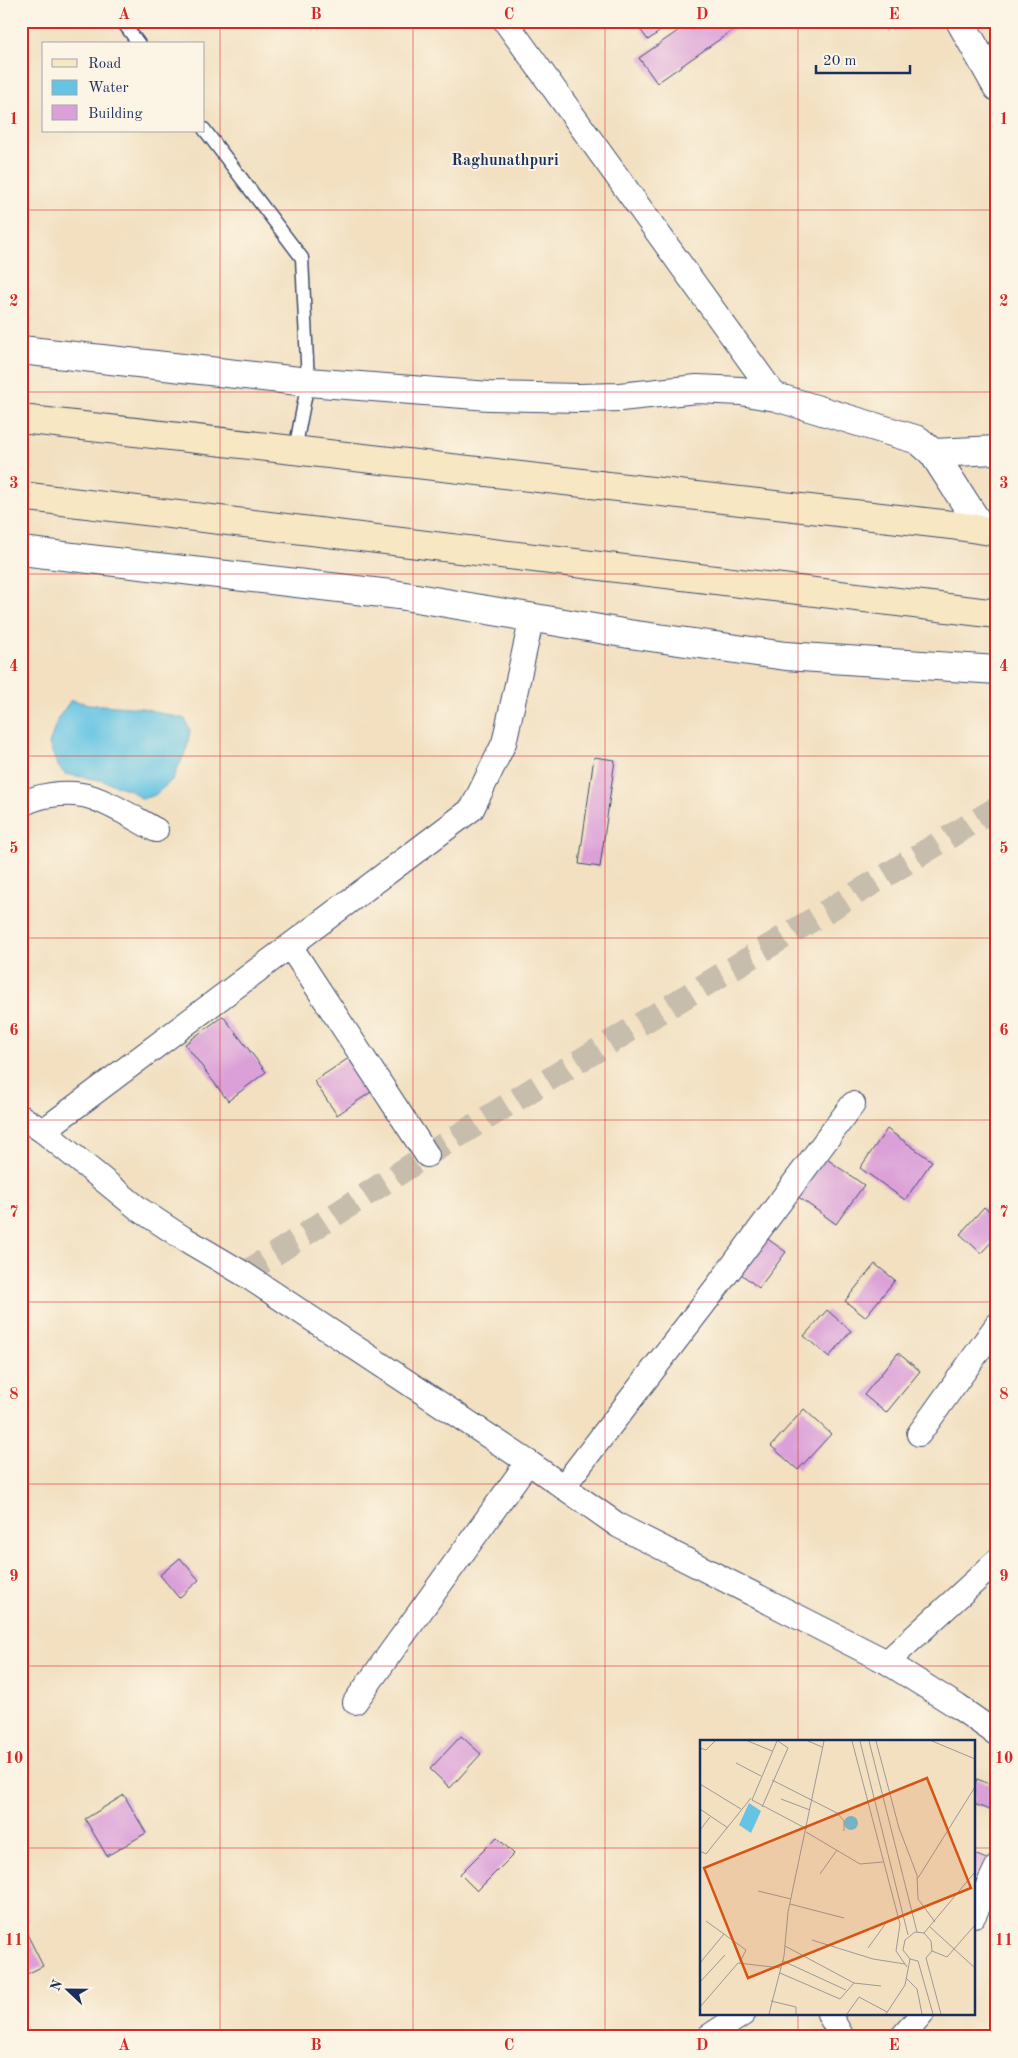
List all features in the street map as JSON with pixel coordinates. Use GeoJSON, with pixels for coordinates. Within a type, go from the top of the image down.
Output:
{"type":"FeatureCollection","features":[{"type":"Feature","properties":{"kind":"main road"},"geometry":{"type":"LineString","coordinates":[[21,419],[989,531]]}},
{"type":"Feature","properties":{"kind":"main road"},"geometry":{"type":"LineString","coordinates":[[21,496],[997,614]]}},
{"type":"Feature","properties":{"kind":"street"},"geometry":{"type":"LineString","coordinates":[[505,21],[776,396]]}},
{"type":"Feature","properties":{"kind":"street"},"geometry":{"type":"LineString","coordinates":[[960,21],[997,88]]}},
{"type":"Feature","properties":{"kind":"street"},"geometry":{"type":"LineString","coordinates":[[21,350],[308,382],[539,398],[620,397],[697,389],[741,391],[776,396],[918,440],[933,453],[989,531]]}},
{"type":"Feature","properties":{"kind":"street"},"geometry":{"type":"LineString","coordinates":[[933,453],[997,450]]}},
{"type":"Feature","properties":{"kind":"street"},"geometry":{"type":"LineString","coordinates":[[21,551],[399,595],[629,634],[786,656],[997,670]]}},
{"type":"Feature","properties":{"kind":"street"},"geometry":{"type":"LineString","coordinates":[[43,1131],[472,809],[504,743],[532,617]]}},
{"type":"Feature","properties":{"kind":"street"},"geometry":{"type":"LineString","coordinates":[[21,805],[31,799],[56,795],[82,795],[105,803],[156,830]]}},
{"type":"Feature","properties":{"kind":"street"},"geometry":{"type":"LineString","coordinates":[[290,946],[426,1154]]}},
{"type":"Feature","properties":{"kind":"street"},"geometry":{"type":"LineString","coordinates":[[563,1487],[716,1288],[853,1104]]}},
{"type":"Feature","properties":{"kind":"street"},"geometry":{"type":"LineString","coordinates":[[21,1117],[43,1131],[139,1209],[244,1274],[528,1462],[619,1526],[887,1662],[996,1731]]}},
{"type":"Feature","properties":{"kind":"street"},"geometry":{"type":"LineString","coordinates":[[919,1434],[997,1324]]}},
{"type":"Feature","properties":{"kind":"street"},"geometry":{"type":"LineString","coordinates":[[356,1702],[528,1462]]}},
{"type":"Feature","properties":{"kind":"street"},"geometry":{"type":"LineString","coordinates":[[887,1662],[997,1561]]}},
{"type":"Feature","properties":{"kind":"street"},"geometry":{"type":"LineString","coordinates":[[976,1911],[997,1867]]}},
{"type":"Feature","properties":{"kind":"street"},"geometry":{"type":"LineString","coordinates":[[708,2037],[740,2016]]}},
{"type":"Feature","properties":{"kind":"street"},"geometry":{"type":"LineString","coordinates":[[830,2016],[842,2037]]}},
{"type":"Feature","properties":{"kind":"street"},"geometry":{"type":"LineString","coordinates":[[902,2037],[920,2016]]}},
{"type":"Feature","properties":{"kind":"lane"},"geometry":{"type":"LineString","coordinates":[[122,21],[138,42]]}},
{"type":"Feature","properties":{"kind":"lane"},"geometry":{"type":"LineString","coordinates":[[205,130],[302,258],[308,382],[295,450]]}},
{"type":"Feature","properties":{"kind":"water"},"geometry":{"type":"Polygon","coordinates":[[[71,700],[88,704],[142,708],[185,719],[190,731],[186,751],[172,780],[155,795],[142,799],[130,790],[100,780],[65,774],[57,765],[49,744],[58,718],[71,700]]]}},
{"type":"Feature","properties":{"kind":"building"},"geometry":{"type":"Polygon","coordinates":[[[634,21],[674,21],[648,40],[634,21]]]}},
{"type":"Feature","properties":{"kind":"building"},"geometry":{"type":"Polygon","coordinates":[[[692,21],[746,21],[657,83],[639,58],[692,21]]]}},
{"type":"Feature","properties":{"kind":"building"},"geometry":{"type":"Polygon","coordinates":[[[594,757],[615,760],[600,867],[579,864],[594,757]]]}},
{"type":"Feature","properties":{"kind":"building"},"geometry":{"type":"Polygon","coordinates":[[[223,1016],[266,1072],[228,1101],[185,1044],[223,1016]]]}},
{"type":"Feature","properties":{"kind":"building"},"geometry":{"type":"Polygon","coordinates":[[[352,1056],[374,1090],[337,1115],[314,1081],[352,1056]]]}},
{"type":"Feature","properties":{"kind":"building"},"geometry":{"type":"Polygon","coordinates":[[[887,1129],[932,1161],[905,1200],[860,1168],[887,1129]]]}},
{"type":"Feature","properties":{"kind":"building"},"geometry":{"type":"Polygon","coordinates":[[[824,1157],[864,1185],[836,1224],[797,1196],[824,1157]]]}},
{"type":"Feature","properties":{"kind":"building"},"geometry":{"type":"Polygon","coordinates":[[[984,1207],[997,1218],[997,1236],[981,1253],[960,1234],[984,1207]]]}},
{"type":"Feature","properties":{"kind":"building"},"geometry":{"type":"Polygon","coordinates":[[[762,1235],[786,1252],[759,1288],[736,1270],[762,1235]]]}},
{"type":"Feature","properties":{"kind":"building"},"geometry":{"type":"Polygon","coordinates":[[[875,1264],[895,1280],[865,1317],[845,1301],[875,1264]]]}},
{"type":"Feature","properties":{"kind":"building"},"geometry":{"type":"Polygon","coordinates":[[[827,1310],[851,1331],[829,1357],[804,1336],[827,1310]]]}},
{"type":"Feature","properties":{"kind":"building"},"geometry":{"type":"Polygon","coordinates":[[[898,1353],[920,1371],[886,1413],[864,1395],[898,1353]]]}},
{"type":"Feature","properties":{"kind":"building"},"geometry":{"type":"Polygon","coordinates":[[[804,1409],[831,1434],[798,1470],[771,1446],[804,1409]]]}},
{"type":"Feature","properties":{"kind":"building"},"geometry":{"type":"Polygon","coordinates":[[[180,1558],[199,1580],[179,1598],[160,1575],[180,1558]]]}},
{"type":"Feature","properties":{"kind":"building"},"geometry":{"type":"Polygon","coordinates":[[[997,1651],[997,1661],[992,1656],[997,1651]]]}},
{"type":"Feature","properties":{"kind":"building"},"geometry":{"type":"Polygon","coordinates":[[[461,1736],[481,1754],[450,1788],[430,1769],[461,1736]]]}},
{"type":"Feature","properties":{"kind":"building"},"geometry":{"type":"Polygon","coordinates":[[[977,1779],[997,1787],[997,1813],[976,1805],[977,1779]]]}},
{"type":"Feature","properties":{"kind":"building"},"geometry":{"type":"Polygon","coordinates":[[[124,1795],[146,1833],[107,1856],[85,1819],[124,1795]]]}},
{"type":"Feature","properties":{"kind":"building"},"geometry":{"type":"Polygon","coordinates":[[[497,1837],[514,1854],[477,1891],[460,1874],[497,1837]]]}},
{"type":"Feature","properties":{"kind":"building"},"geometry":{"type":"Polygon","coordinates":[[[976,1855],[989,1860],[981,1882],[976,1880],[976,1855]]]}},
{"type":"Feature","properties":{"kind":"building"},"geometry":{"type":"Polygon","coordinates":[[[25,1930],[43,1966],[21,1977],[21,1932],[25,1930]]]}},
{"type":"Feature","properties":{"kind":"tunnel"},"geometry":{"type":"LineString","coordinates":[[244,1274],[427,1155],[538,1086],[997,808]]}},
{"type":"Feature","properties":{"kind":"district","name":"Raghunathpuri"},"geometry":{"type":"Point","coordinates":[505,159]}}]}
